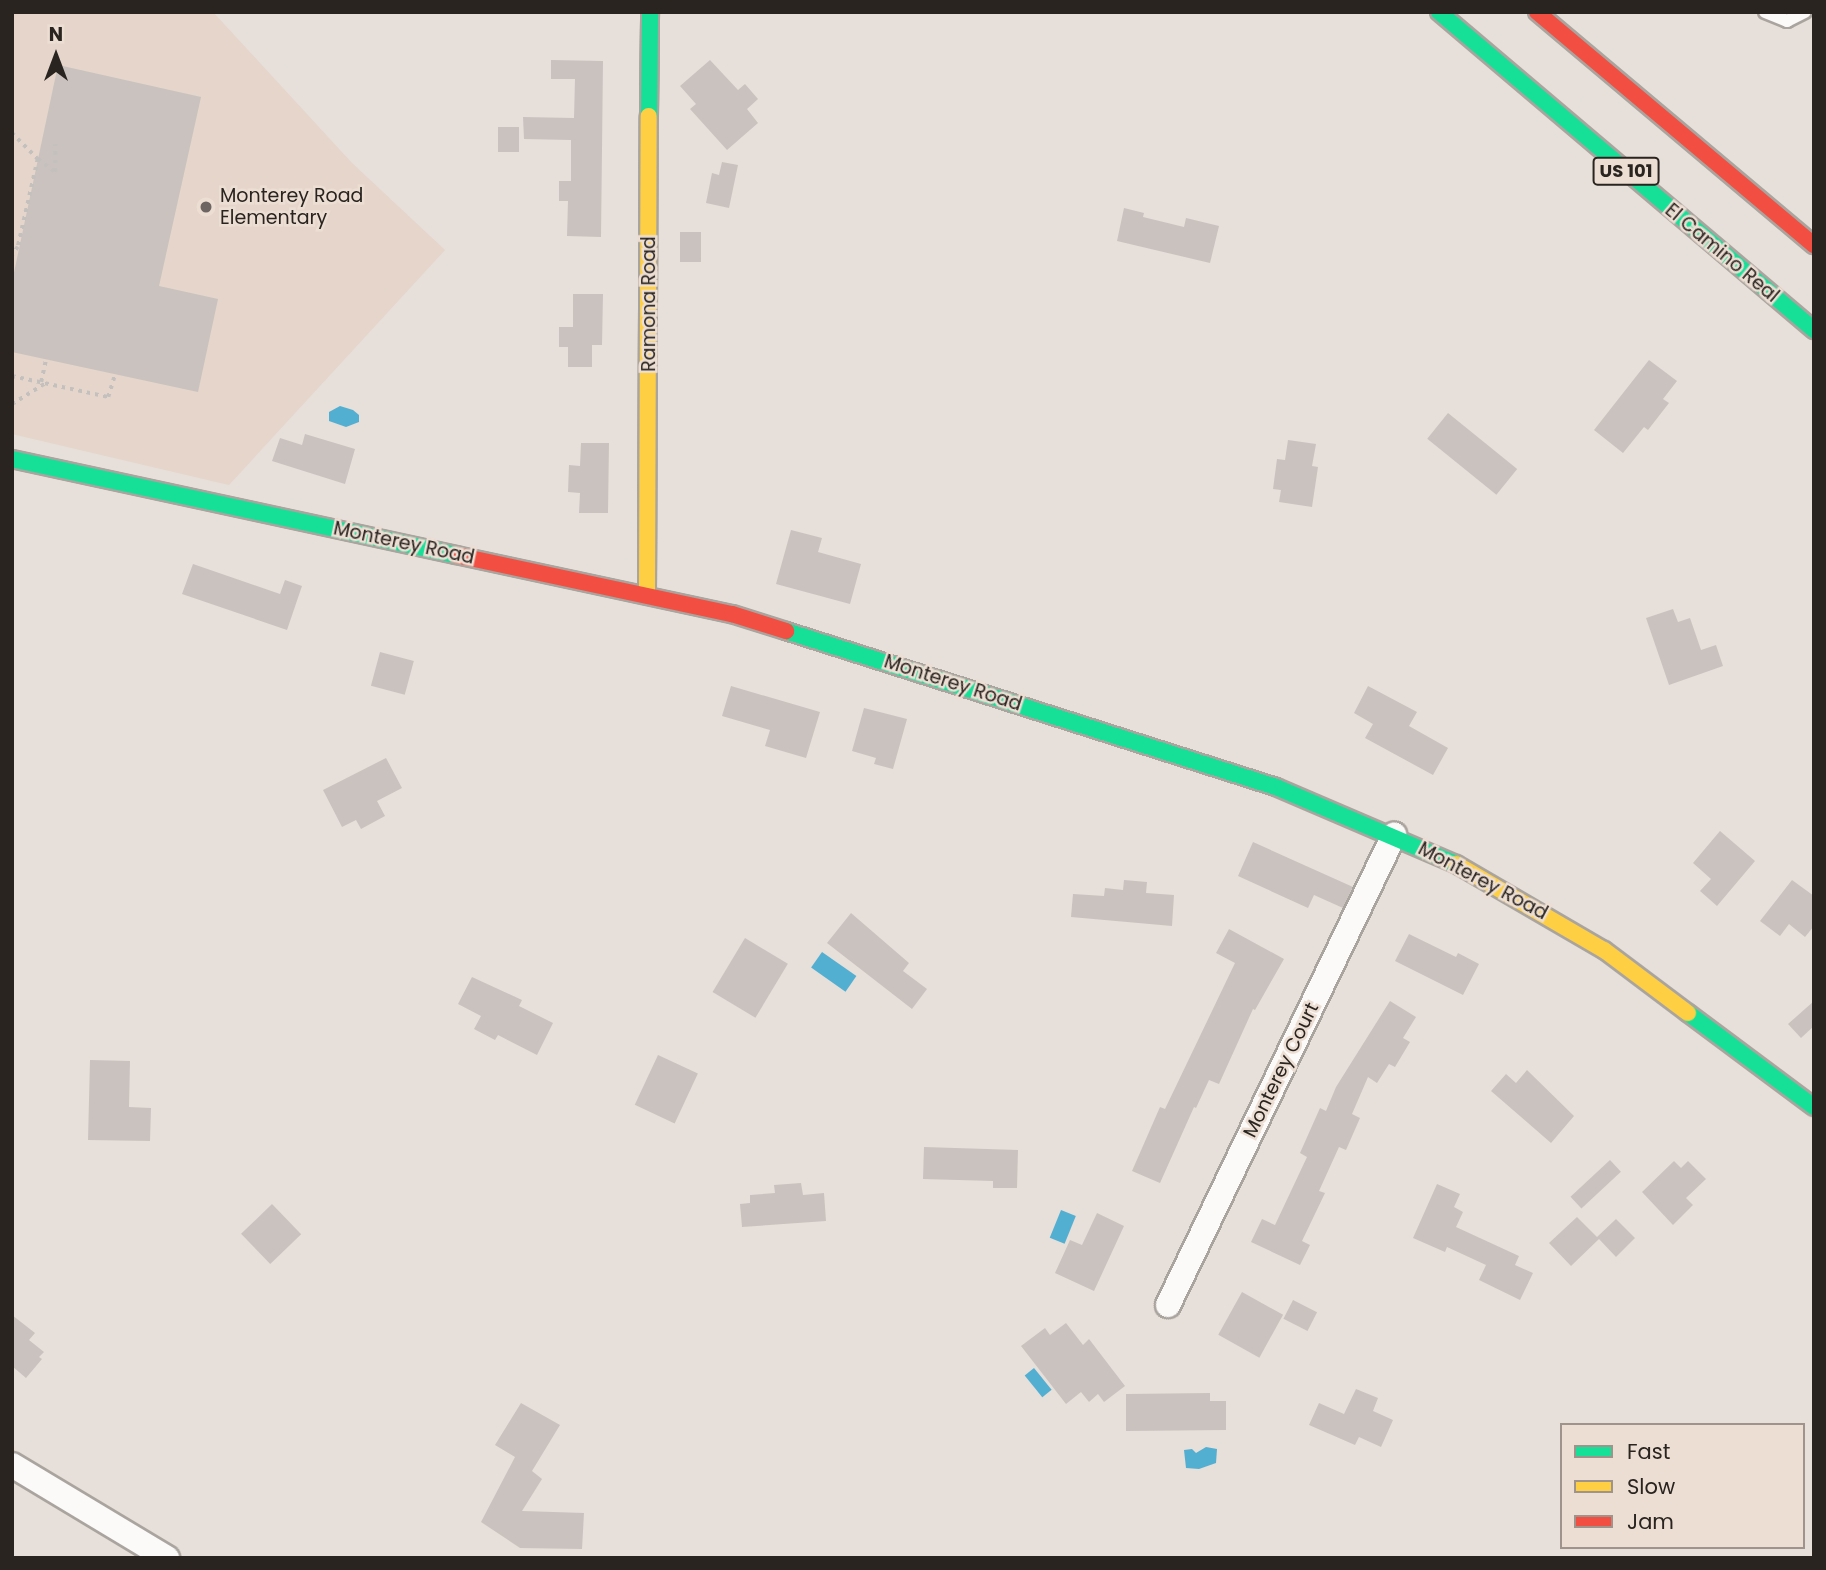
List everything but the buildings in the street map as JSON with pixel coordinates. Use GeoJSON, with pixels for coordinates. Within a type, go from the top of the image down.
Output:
{"type":"FeatureCollection","features":[{"type":"Feature","properties":{"kind":"main road","name":"Ramona Road"},"geometry":{"type":"LineString","coordinates":[[647,595],[650,12]]}},
{"type":"Feature","properties":{"kind":"main road","name":"El Camino Real"},"geometry":{"type":"LineString","coordinates":[[1439,12],[1814,330]]}},
{"type":"Feature","properties":{"kind":"main road"},"geometry":{"type":"LineString","coordinates":[[1537,12],[1814,245]]}},
{"type":"Feature","properties":{"kind":"main road","name":"Monterey Road"},"geometry":{"type":"LineString","coordinates":[[12,459],[732,614],[1276,787],[1457,864],[1604,950],[1814,1107]]}},
{"type":"Feature","properties":{"kind":"street","name":"Monterey Court"},"geometry":{"type":"LineString","coordinates":[[1168,1305],[1394,835]]}},
{"type":"Feature","properties":{"kind":"street"},"geometry":{"type":"LineString","coordinates":[[12,1465],[167,1558]]}},
{"type":"Feature","properties":{"kind":"lane"},"geometry":{"type":"LineString","coordinates":[[1765,12],[1787,21],[1805,12]]}},
{"type":"Feature","properties":{"kind":"path"},"geometry":{"type":"LineString","coordinates":[[12,133],[55,172],[55,144]]}},
{"type":"Feature","properties":{"kind":"path"},"geometry":{"type":"LineString","coordinates":[[12,256],[18,247],[38,159]]}},
{"type":"Feature","properties":{"kind":"path"},"geometry":{"type":"LineString","coordinates":[[12,404],[43,383],[46,359]]}},
{"type":"Feature","properties":{"kind":"path"},"geometry":{"type":"LineString","coordinates":[[12,376],[108,397],[115,374]]}},
{"type":"Feature","properties":{"kind":"shaded area","name":"Monterey Road Elementary"},"geometry":{"type":"Polygon","coordinates":[[[12,12],[213,12],[352,163],[445,250],[229,485],[12,434],[12,12]]]}},
{"type":"Feature","properties":{"kind":"water"},"geometry":{"type":"Polygon","coordinates":[[[340,406],[359,415],[359,422],[346,427],[329,421],[329,412],[340,406]]]}},
{"type":"Feature","properties":{"kind":"water"},"geometry":{"type":"Polygon","coordinates":[[[822,952],[856,976],[846,992],[811,968],[822,952]]]}},
{"type":"Feature","properties":{"kind":"water"},"geometry":{"type":"Polygon","coordinates":[[[1061,1210],[1076,1216],[1065,1244],[1050,1238],[1061,1210]]]}},
{"type":"Feature","properties":{"kind":"water"},"geometry":{"type":"Polygon","coordinates":[[[1034,1368],[1052,1390],[1042,1397],[1025,1376],[1034,1368]]]}},
{"type":"Feature","properties":{"kind":"water"},"geometry":{"type":"Polygon","coordinates":[[[1206,1447],[1217,1449],[1216,1463],[1199,1469],[1186,1468],[1184,1450],[1192,1449],[1196,1453],[1206,1447]]]}},
{"type":"Feature","properties":{"kind":"traffic: fast"},"geometry":{"type":"LineString","coordinates":[[649,116],[650,12]]}},
{"type":"Feature","properties":{"kind":"traffic: fast"},"geometry":{"type":"LineString","coordinates":[[1439,12],[1814,330]]}},
{"type":"Feature","properties":{"kind":"traffic: fast"},"geometry":{"type":"LineString","coordinates":[[12,459],[456,555]]}},
{"type":"Feature","properties":{"kind":"traffic: fast"},"geometry":{"type":"LineString","coordinates":[[786,631],[1276,787],[1456,864]]}},
{"type":"Feature","properties":{"kind":"traffic: fast"},"geometry":{"type":"LineString","coordinates":[[1688,1013],[1814,1107]]}},
{"type":"Feature","properties":{"kind":"traffic: slow"},"geometry":{"type":"LineString","coordinates":[[647,595],[649,116]]}},
{"type":"Feature","properties":{"kind":"traffic: slow"},"geometry":{"type":"LineString","coordinates":[[1456,864],[1604,950],[1688,1013]]}},
{"type":"Feature","properties":{"kind":"traffic: jam"},"geometry":{"type":"LineString","coordinates":[[1537,12],[1814,245]]}},
{"type":"Feature","properties":{"kind":"traffic: jam"},"geometry":{"type":"LineString","coordinates":[[456,555],[732,614],[786,631]]}},
{"type":"Feature","properties":{"kind":"place","name":"Monterey Road Elementary"},"geometry":{"type":"Point","coordinates":[206,207]}}]}
